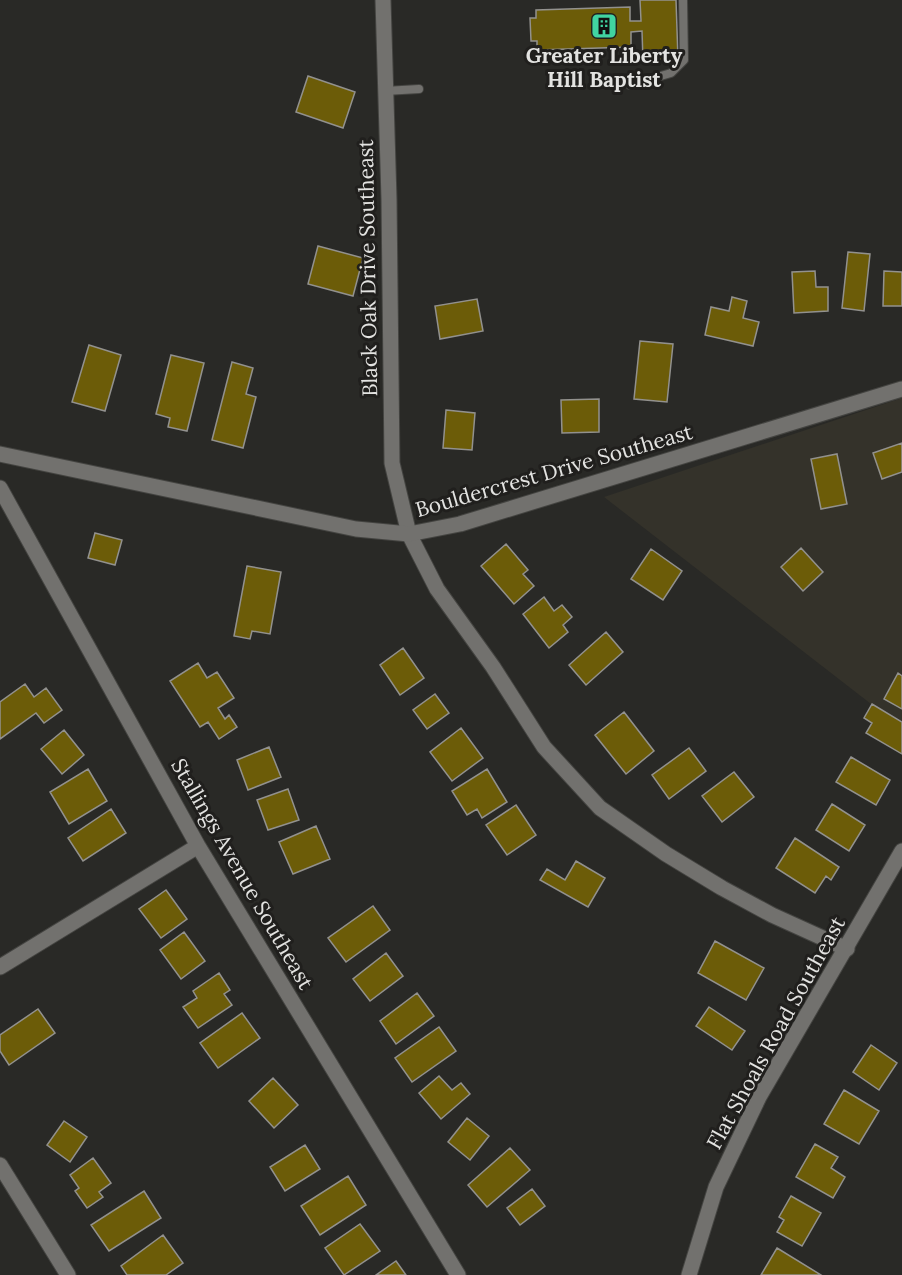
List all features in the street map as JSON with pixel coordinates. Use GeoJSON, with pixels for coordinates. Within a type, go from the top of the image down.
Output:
{"type":"FeatureCollection","features":[{"type":"Feature","properties":{"kind":"street","name":"Black Oak Drive Southeast"},"geometry":{"type":"LineString","coordinates":[[383,0],[392,463],[409,534],[437,589],[493,667],[544,747],[600,808],[666,854],[722,888],[772,915],[847,949]]}},
{"type":"Feature","properties":{"kind":"street","name":"Bouldercrest Drive Southeast"},"geometry":{"type":"LineString","coordinates":[[0,454],[335,526],[409,534],[460,524],[902,389]]}},
{"type":"Feature","properties":{"kind":"street","name":"Stallings Avenue Southeast"},"geometry":{"type":"LineString","coordinates":[[0,488],[198,846],[458,1275]]}},
{"type":"Feature","properties":{"kind":"street"},"geometry":{"type":"LineString","coordinates":[[0,967],[198,846]]}},
{"type":"Feature","properties":{"kind":"street","name":"Flat Shoals Road Southeast"},"geometry":{"type":"LineString","coordinates":[[689,1275],[716,1187],[759,1097],[902,851]]}},
{"type":"Feature","properties":{"kind":"street"},"geometry":{"type":"LineString","coordinates":[[0,1165],[68,1275]]}},
{"type":"Feature","properties":{"kind":"lane"},"geometry":{"type":"LineString","coordinates":[[630,86],[671,73],[684,60],[683,0]]}},
{"type":"Feature","properties":{"kind":"lane"},"geometry":{"type":"LineString","coordinates":[[386,91],[419,89]]}},
{"type":"Feature","properties":{"kind":"shaded area"},"geometry":{"type":"Polygon","coordinates":[[[902,398],[902,728],[604,497],[902,398]]]}},
{"type":"Feature","properties":{"kind":"building","name":"Greater Liberty Hill Baptist"},"geometry":{"type":"Polygon","coordinates":[[[640,0],[676,0],[678,59],[643,61],[642,31],[631,32],[631,47],[537,50],[537,41],[531,41],[530,18],[536,18],[536,10],[630,7],[630,21],[641,21],[640,0]]]}},
{"type":"Feature","properties":{"kind":"building"},"geometry":{"type":"Polygon","coordinates":[[[308,76],[355,92],[343,128],[296,112],[308,76]]]}},
{"type":"Feature","properties":{"kind":"building"},"geometry":{"type":"Polygon","coordinates":[[[318,246],[363,258],[353,296],[308,284],[318,246]]]}},
{"type":"Feature","properties":{"kind":"building"},"geometry":{"type":"Polygon","coordinates":[[[848,252],[870,254],[864,311],[842,308],[848,252]]]}},
{"type":"Feature","properties":{"kind":"building"},"geometry":{"type":"Polygon","coordinates":[[[815,271],[816,287],[828,287],[828,311],[794,313],[792,272],[815,271]]]}},
{"type":"Feature","properties":{"kind":"building"},"geometry":{"type":"Polygon","coordinates":[[[884,271],[902,272],[902,306],[883,306],[884,271]]]}},
{"type":"Feature","properties":{"kind":"building"},"geometry":{"type":"Polygon","coordinates":[[[732,297],[747,301],[743,318],[759,322],[753,346],[705,335],[711,307],[729,311],[732,297]]]}},
{"type":"Feature","properties":{"kind":"building"},"geometry":{"type":"Polygon","coordinates":[[[477,299],[483,331],[440,339],[435,306],[477,299]]]}},
{"type":"Feature","properties":{"kind":"building"},"geometry":{"type":"Polygon","coordinates":[[[640,341],[673,344],[667,402],[634,399],[640,341]]]}},
{"type":"Feature","properties":{"kind":"building"},"geometry":{"type":"Polygon","coordinates":[[[89,345],[121,355],[105,411],[72,402],[89,345]]]}},
{"type":"Feature","properties":{"kind":"building"},"geometry":{"type":"Polygon","coordinates":[[[171,355],[204,363],[187,431],[168,427],[170,418],[156,414],[171,355]]]}},
{"type":"Feature","properties":{"kind":"building"},"geometry":{"type":"Polygon","coordinates":[[[232,362],[253,368],[246,394],[256,397],[243,448],[212,440],[232,362]]]}},
{"type":"Feature","properties":{"kind":"building"},"geometry":{"type":"Polygon","coordinates":[[[599,399],[599,432],[562,433],[561,400],[599,399]]]}},
{"type":"Feature","properties":{"kind":"building"},"geometry":{"type":"Polygon","coordinates":[[[446,410],[475,413],[472,450],[443,448],[446,410]]]}},
{"type":"Feature","properties":{"kind":"building"},"geometry":{"type":"Polygon","coordinates":[[[902,443],[902,472],[882,479],[873,453],[902,443]]]}},
{"type":"Feature","properties":{"kind":"building"},"geometry":{"type":"Polygon","coordinates":[[[837,454],[847,504],[821,509],[811,459],[837,454]]]}},
{"type":"Feature","properties":{"kind":"building"},"geometry":{"type":"Polygon","coordinates":[[[95,533],[122,540],[115,565],[88,558],[95,533]]]}},
{"type":"Feature","properties":{"kind":"building"},"geometry":{"type":"Polygon","coordinates":[[[506,544],[528,570],[523,574],[534,586],[514,604],[481,566],[506,544]]]}},
{"type":"Feature","properties":{"kind":"building"},"geometry":{"type":"Polygon","coordinates":[[[801,548],[823,572],[803,591],[781,567],[801,548]]]}},
{"type":"Feature","properties":{"kind":"building"},"geometry":{"type":"Polygon","coordinates":[[[651,549],[682,571],[663,600],[631,579],[651,549]]]}},
{"type":"Feature","properties":{"kind":"building"},"geometry":{"type":"Polygon","coordinates":[[[247,566],[281,572],[270,634],[252,631],[250,639],[234,636],[247,566]]]}},
{"type":"Feature","properties":{"kind":"building"},"geometry":{"type":"Polygon","coordinates":[[[544,597],[554,611],[562,605],[572,617],[563,625],[568,632],[549,648],[523,614],[544,597]]]}},
{"type":"Feature","properties":{"kind":"building"},"geometry":{"type":"Polygon","coordinates":[[[606,632],[623,652],[586,685],[569,665],[606,632]]]}},
{"type":"Feature","properties":{"kind":"building"},"geometry":{"type":"Polygon","coordinates":[[[403,648],[424,678],[400,695],[380,665],[403,648]]]}},
{"type":"Feature","properties":{"kind":"building"},"geometry":{"type":"Polygon","coordinates":[[[198,663],[207,678],[217,672],[234,698],[218,708],[225,719],[229,715],[237,727],[219,739],[208,722],[200,727],[170,681],[198,663]]]}},
{"type":"Feature","properties":{"kind":"building"},"geometry":{"type":"Polygon","coordinates":[[[898,673],[902,676],[902,709],[884,699],[898,673]]]}},
{"type":"Feature","properties":{"kind":"building"},"geometry":{"type":"Polygon","coordinates":[[[25,684],[34,697],[46,688],[62,710],[44,723],[36,713],[0,739],[0,702],[25,684]]]}},
{"type":"Feature","properties":{"kind":"building"},"geometry":{"type":"Polygon","coordinates":[[[435,694],[449,713],[427,729],[413,710],[435,694]]]}},
{"type":"Feature","properties":{"kind":"building"},"geometry":{"type":"Polygon","coordinates":[[[872,704],[902,722],[902,754],[866,733],[872,723],[864,718],[872,704]]]}},
{"type":"Feature","properties":{"kind":"building"},"geometry":{"type":"Polygon","coordinates":[[[624,712],[654,751],[626,774],[595,735],[624,712]]]}},
{"type":"Feature","properties":{"kind":"building"},"geometry":{"type":"Polygon","coordinates":[[[461,728],[483,758],[452,781],[430,752],[461,728]]]}},
{"type":"Feature","properties":{"kind":"building"},"geometry":{"type":"Polygon","coordinates":[[[64,730],[84,755],[62,774],[41,749],[64,730]]]}},
{"type":"Feature","properties":{"kind":"building"},"geometry":{"type":"Polygon","coordinates":[[[269,747],[281,777],[248,790],[237,760],[269,747]]]}},
{"type":"Feature","properties":{"kind":"building"},"geometry":{"type":"Polygon","coordinates":[[[689,748],[706,771],[669,799],[652,775],[689,748]]]}},
{"type":"Feature","properties":{"kind":"building"},"geometry":{"type":"Polygon","coordinates":[[[851,757],[890,780],[876,805],[836,782],[851,757]]]}},
{"type":"Feature","properties":{"kind":"building"},"geometry":{"type":"Polygon","coordinates":[[[88,769],[107,801],[69,824],[50,792],[88,769]]]}},
{"type":"Feature","properties":{"kind":"building"},"geometry":{"type":"Polygon","coordinates":[[[487,769],[507,802],[482,818],[477,809],[467,815],[452,791],[487,769]]]}},
{"type":"Feature","properties":{"kind":"building"},"geometry":{"type":"Polygon","coordinates":[[[734,772],[754,797],[722,822],[702,796],[734,772]]]}},
{"type":"Feature","properties":{"kind":"building"},"geometry":{"type":"Polygon","coordinates":[[[288,789],[299,820],[268,830],[257,800],[288,789]]]}},
{"type":"Feature","properties":{"kind":"building"},"geometry":{"type":"Polygon","coordinates":[[[832,804],[865,825],[849,851],[816,830],[832,804]]]}},
{"type":"Feature","properties":{"kind":"building"},"geometry":{"type":"Polygon","coordinates":[[[516,805],[536,835],[507,855],[486,825],[516,805]]]}},
{"type":"Feature","properties":{"kind":"building"},"geometry":{"type":"Polygon","coordinates":[[[111,809],[126,833],[83,861],[68,838],[111,809]]]}},
{"type":"Feature","properties":{"kind":"building"},"geometry":{"type":"Polygon","coordinates":[[[316,826],[330,859],[293,874],[279,842],[316,826]]]}},
{"type":"Feature","properties":{"kind":"building"},"geometry":{"type":"Polygon","coordinates":[[[795,838],[839,867],[831,880],[826,876],[815,893],[776,868],[795,838]]]}},
{"type":"Feature","properties":{"kind":"building"},"geometry":{"type":"Polygon","coordinates":[[[576,861],[605,878],[588,907],[540,880],[547,869],[565,880],[576,861]]]}},
{"type":"Feature","properties":{"kind":"building"},"geometry":{"type":"Polygon","coordinates":[[[166,890],[187,919],[161,938],[139,909],[166,890]]]}},
{"type":"Feature","properties":{"kind":"building"},"geometry":{"type":"Polygon","coordinates":[[[373,906],[390,930],[346,962],[328,938],[373,906]]]}},
{"type":"Feature","properties":{"kind":"building"},"geometry":{"type":"Polygon","coordinates":[[[184,932],[205,961],[181,979],[160,950],[184,932]]]}},
{"type":"Feature","properties":{"kind":"building"},"geometry":{"type":"Polygon","coordinates":[[[715,941],[764,968],[746,1000],[698,973],[715,941]]]}},
{"type":"Feature","properties":{"kind":"building"},"geometry":{"type":"Polygon","coordinates":[[[386,953],[403,976],[370,1001],[353,979],[386,953]]]}},
{"type":"Feature","properties":{"kind":"building"},"geometry":{"type":"Polygon","coordinates":[[[219,973],[230,990],[224,994],[232,1005],[198,1028],[183,1007],[197,998],[193,991],[219,973]]]}},
{"type":"Feature","properties":{"kind":"building"},"geometry":{"type":"Polygon","coordinates":[[[417,993],[434,1016],[396,1044],[380,1021],[417,993]]]}},
{"type":"Feature","properties":{"kind":"building"},"geometry":{"type":"Polygon","coordinates":[[[709,1007],[745,1031],[732,1050],[696,1026],[709,1007]]]}},
{"type":"Feature","properties":{"kind":"building"},"geometry":{"type":"Polygon","coordinates":[[[38,1009],[55,1033],[9,1065],[0,1051],[0,1035],[38,1009]]]}},
{"type":"Feature","properties":{"kind":"building"},"geometry":{"type":"Polygon","coordinates":[[[242,1013],[260,1038],[218,1068],[200,1043],[242,1013]]]}},
{"type":"Feature","properties":{"kind":"building"},"geometry":{"type":"Polygon","coordinates":[[[439,1027],[456,1051],[412,1082],[395,1058],[439,1027]]]}},
{"type":"Feature","properties":{"kind":"building"},"geometry":{"type":"Polygon","coordinates":[[[871,1045],[897,1063],[879,1090],[853,1072],[871,1045]]]}},
{"type":"Feature","properties":{"kind":"building"},"geometry":{"type":"Polygon","coordinates":[[[439,1076],[452,1090],[461,1083],[470,1094],[441,1119],[419,1093],[439,1076]]]}},
{"type":"Feature","properties":{"kind":"building"},"geometry":{"type":"Polygon","coordinates":[[[273,1078],[298,1105],[274,1128],[249,1101],[273,1078]]]}},
{"type":"Feature","properties":{"kind":"building"},"geometry":{"type":"Polygon","coordinates":[[[844,1090],[879,1111],[859,1144],[824,1124],[844,1090]]]}},
{"type":"Feature","properties":{"kind":"building"},"geometry":{"type":"Polygon","coordinates":[[[467,1118],[489,1136],[470,1160],[448,1142],[467,1118]]]}},
{"type":"Feature","properties":{"kind":"building"},"geometry":{"type":"Polygon","coordinates":[[[64,1121],[87,1137],[70,1162],[47,1145],[64,1121]]]}},
{"type":"Feature","properties":{"kind":"building"},"geometry":{"type":"Polygon","coordinates":[[[815,1144],[838,1157],[831,1168],[845,1177],[833,1198],[796,1177],[815,1144]]]}},
{"type":"Feature","properties":{"kind":"building"},"geometry":{"type":"Polygon","coordinates":[[[305,1145],[320,1169],[285,1191],[270,1167],[305,1145]]]}},
{"type":"Feature","properties":{"kind":"building"},"geometry":{"type":"Polygon","coordinates":[[[510,1148],[530,1170],[487,1207],[468,1185],[510,1148]]]}},
{"type":"Feature","properties":{"kind":"building"},"geometry":{"type":"Polygon","coordinates":[[[93,1158],[111,1183],[99,1192],[103,1197],[87,1208],[75,1191],[79,1188],[70,1175],[93,1158]]]}},
{"type":"Feature","properties":{"kind":"building"},"geometry":{"type":"Polygon","coordinates":[[[348,1176],[366,1205],[320,1235],[301,1206],[348,1176]]]}},
{"type":"Feature","properties":{"kind":"building"},"geometry":{"type":"Polygon","coordinates":[[[532,1189],[545,1206],[520,1225],[507,1208],[532,1189]]]}},
{"type":"Feature","properties":{"kind":"building"},"geometry":{"type":"Polygon","coordinates":[[[144,1191],[161,1218],[109,1251],[91,1225],[144,1191]]]}},
{"type":"Feature","properties":{"kind":"building"},"geometry":{"type":"Polygon","coordinates":[[[791,1196],[821,1213],[802,1246],[777,1232],[784,1220],[779,1217],[791,1196]]]}},
{"type":"Feature","properties":{"kind":"building"},"geometry":{"type":"Polygon","coordinates":[[[360,1224],[380,1251],[344,1275],[325,1248],[360,1224]]]}},
{"type":"Feature","properties":{"kind":"building"},"geometry":{"type":"Polygon","coordinates":[[[163,1235],[183,1263],[166,1275],[127,1275],[121,1266],[163,1235]]]}},
{"type":"Feature","properties":{"kind":"building"},"geometry":{"type":"Polygon","coordinates":[[[777,1248],[821,1275],[761,1275],[777,1248]]]}},
{"type":"Feature","properties":{"kind":"building"},"geometry":{"type":"Polygon","coordinates":[[[396,1261],[406,1275],[376,1275],[396,1261]]]}},
{"type":"Feature","properties":{"kind":"place","name":"Greater Liberty Hill Baptist"},"geometry":{"type":"Point","coordinates":[604,26]}}]}
